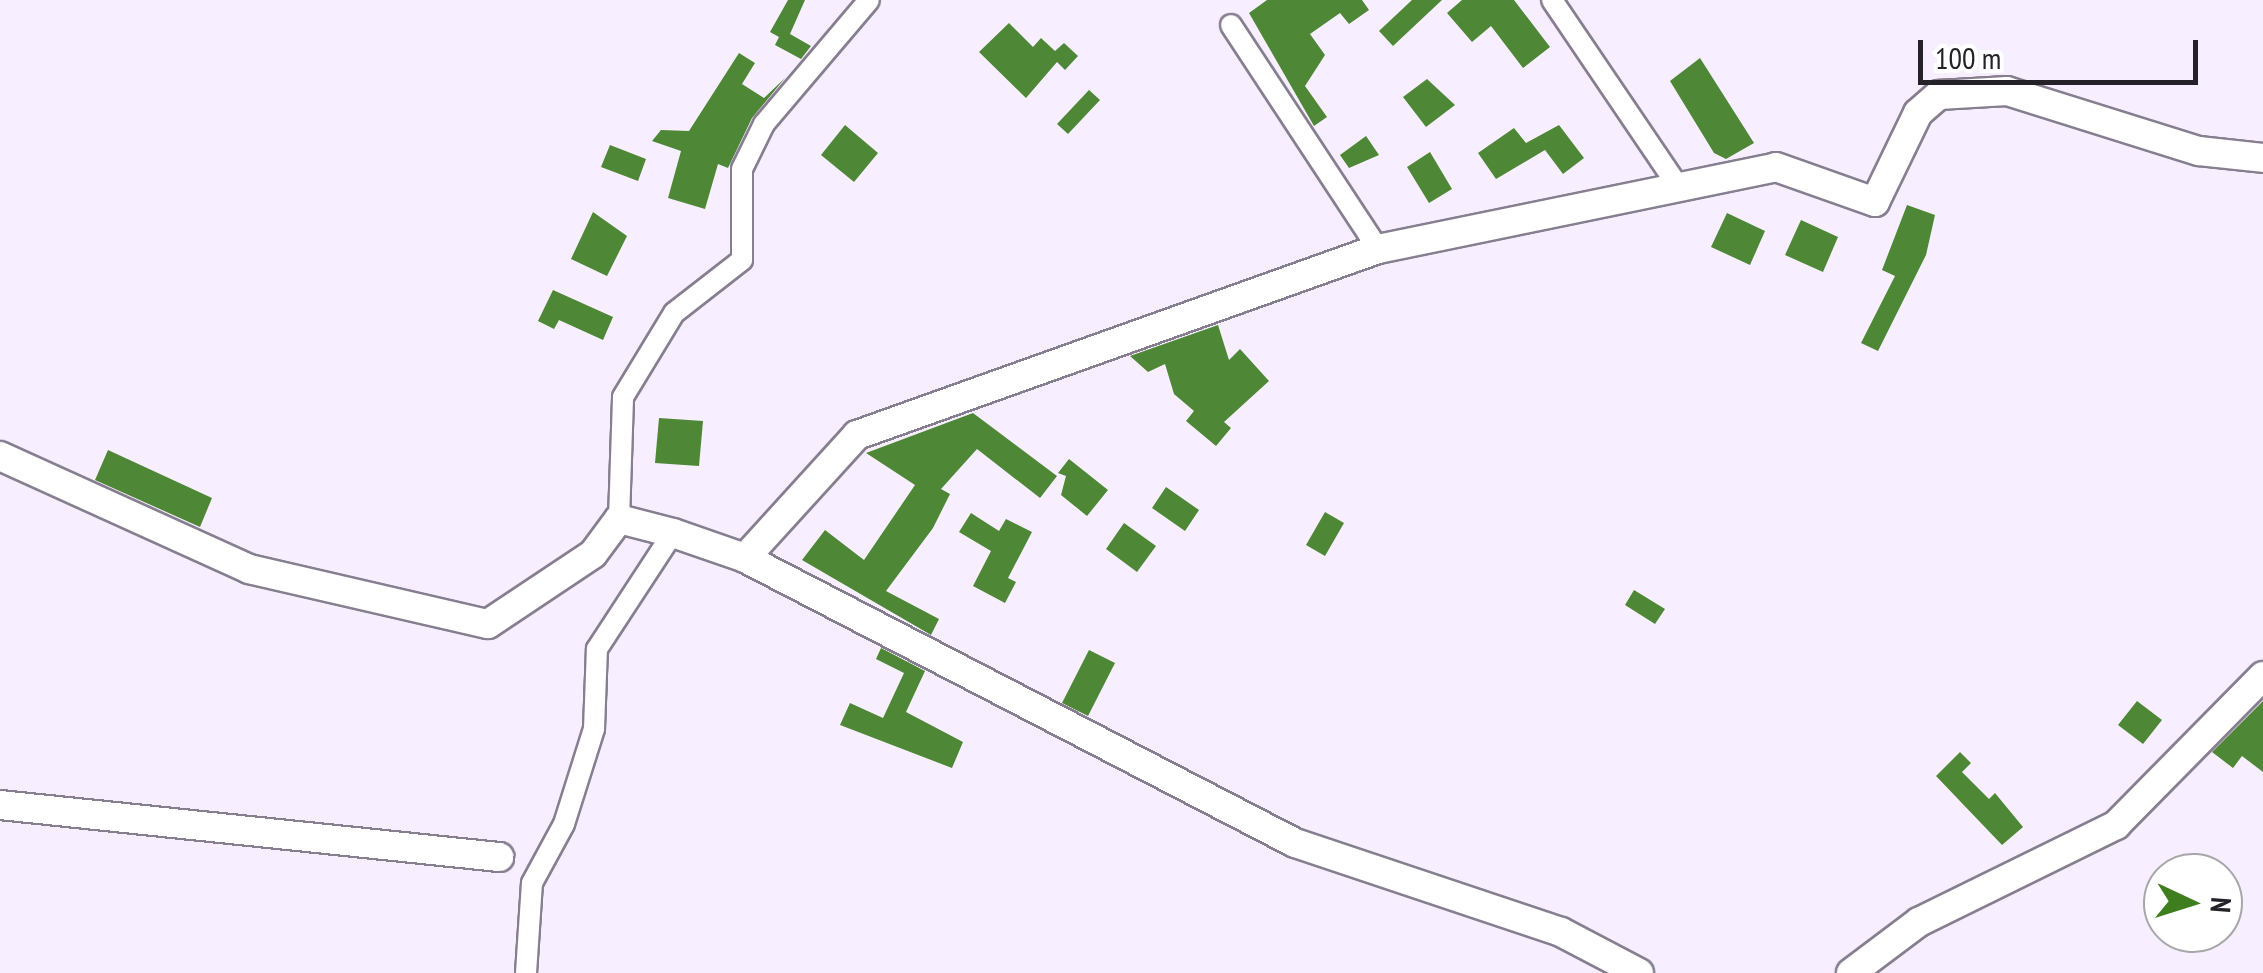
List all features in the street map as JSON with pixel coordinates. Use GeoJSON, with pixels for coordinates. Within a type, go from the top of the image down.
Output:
{"type":"FeatureCollection","features":[{"type":"Feature","properties":{"kind":"street"},"geometry":{"type":"LineString","coordinates":[[0,456],[249,569],[488,624],[593,554],[618,519],[623,397],[674,314],[742,260],[742,169],[764,124],[869,0]]}},
{"type":"Feature","properties":{"kind":"street"},"geometry":{"type":"LineString","coordinates":[[1552,0],[1680,189]]}},
{"type":"Feature","properties":{"kind":"street"},"geometry":{"type":"LineString","coordinates":[[1231,25],[1378,249]]}},
{"type":"Feature","properties":{"kind":"street"},"geometry":{"type":"LineString","coordinates":[[745,558],[857,434],[1378,249],[1776,168],[1875,202],[1918,112],[1939,95],[1974,87],[2199,151],[2263,158]]}},
{"type":"Feature","properties":{"kind":"street"},"geometry":{"type":"LineString","coordinates":[[618,519],[745,558],[1296,842],[1561,932],[1639,973]]}},
{"type":"Feature","properties":{"kind":"street"},"geometry":{"type":"LineString","coordinates":[[526,973],[532,883],[564,824],[594,729],[597,650],[662,530]]}},
{"type":"Feature","properties":{"kind":"street"},"geometry":{"type":"LineString","coordinates":[[1850,973],[1919,922],[2116,825],[2263,676]]}},
{"type":"Feature","properties":{"kind":"street"},"geometry":{"type":"LineString","coordinates":[[0,805],[499,857]]}},
{"type":"Feature","properties":{"kind":"building"},"geometry":{"type":"Polygon","coordinates":[[[788,0],[805,0],[790,34],[811,46],[801,59],[775,45],[779,37],[770,32],[788,0]]]}},
{"type":"Feature","properties":{"kind":"building"},"geometry":{"type":"Polygon","coordinates":[[[1267,0],[1362,0],[1369,10],[1349,24],[1340,13],[1310,34],[1325,55],[1305,86],[1327,117],[1314,126],[1249,13],[1267,0]]]}},
{"type":"Feature","properties":{"kind":"building"},"geometry":{"type":"Polygon","coordinates":[[[1412,0],[1442,0],[1393,46],[1379,31],[1412,0]]]}},
{"type":"Feature","properties":{"kind":"building"},"geometry":{"type":"Polygon","coordinates":[[[1462,0],[1514,0],[1550,47],[1523,68],[1491,26],[1472,42],[1447,13],[1462,0]]]}},
{"type":"Feature","properties":{"kind":"building"},"geometry":{"type":"Polygon","coordinates":[[[1009,23],[1033,47],[1041,38],[1055,51],[1064,43],[1078,56],[1065,70],[1057,62],[1026,98],[979,52],[1009,23]]]}},
{"type":"Feature","properties":{"kind":"building"},"geometry":{"type":"Polygon","coordinates":[[[739,53],[755,63],[742,84],[764,98],[785,78],[752,118],[728,168],[718,164],[705,209],[668,198],[681,151],[652,141],[661,130],[689,131],[739,53]]]}},
{"type":"Feature","properties":{"kind":"building"},"geometry":{"type":"Polygon","coordinates":[[[1700,58],[1754,143],[1726,159],[1714,153],[1670,81],[1700,58]]]}},
{"type":"Feature","properties":{"kind":"building"},"geometry":{"type":"Polygon","coordinates":[[[1427,79],[1455,105],[1426,127],[1403,97],[1427,79]]]}},
{"type":"Feature","properties":{"kind":"building"},"geometry":{"type":"Polygon","coordinates":[[[1089,90],[1100,100],[1068,134],[1057,124],[1089,90]]]}},
{"type":"Feature","properties":{"kind":"building"},"geometry":{"type":"Polygon","coordinates":[[[845,125],[878,153],[854,182],[821,155],[845,125]]]}},
{"type":"Feature","properties":{"kind":"building"},"geometry":{"type":"Polygon","coordinates":[[[1559,125],[1584,158],[1563,174],[1545,150],[1496,179],[1478,153],[1514,128],[1526,143],[1559,125]]]}},
{"type":"Feature","properties":{"kind":"building"},"geometry":{"type":"Polygon","coordinates":[[[1366,136],[1379,155],[1349,168],[1340,155],[1366,136]]]}},
{"type":"Feature","properties":{"kind":"building"},"geometry":{"type":"Polygon","coordinates":[[[610,145],[646,159],[638,181],[601,167],[610,145]]]}},
{"type":"Feature","properties":{"kind":"building"},"geometry":{"type":"Polygon","coordinates":[[[1430,152],[1452,189],[1429,203],[1407,167],[1430,152]]]}},
{"type":"Feature","properties":{"kind":"building"},"geometry":{"type":"Polygon","coordinates":[[[1907,205],[1935,215],[1926,255],[1878,351],[1861,343],[1895,276],[1882,270],[1907,205]]]}},
{"type":"Feature","properties":{"kind":"building"},"geometry":{"type":"Polygon","coordinates":[[[593,212],[627,236],[607,276],[571,259],[593,212]]]}},
{"type":"Feature","properties":{"kind":"building"},"geometry":{"type":"Polygon","coordinates":[[[1727,213],[1765,231],[1750,265],[1711,247],[1727,213]]]}},
{"type":"Feature","properties":{"kind":"building"},"geometry":{"type":"Polygon","coordinates":[[[1801,220],[1838,237],[1823,272],[1785,255],[1801,220]]]}},
{"type":"Feature","properties":{"kind":"building"},"geometry":{"type":"Polygon","coordinates":[[[553,290],[613,317],[603,340],[559,320],[554,329],[538,321],[553,290]]]}},
{"type":"Feature","properties":{"kind":"building"},"geometry":{"type":"Polygon","coordinates":[[[1218,325],[1229,360],[1240,349],[1269,381],[1224,422],[1231,428],[1216,446],[1186,421],[1194,411],[1174,394],[1165,364],[1148,372],[1130,356],[1218,325]]]}},
{"type":"Feature","properties":{"kind":"building"},"geometry":{"type":"Polygon","coordinates":[[[973,413],[1057,476],[1040,498],[977,449],[941,489],[950,494],[933,528],[886,591],[939,619],[931,635],[802,560],[825,530],[864,560],[915,485],[866,453],[973,413]]]}},
{"type":"Feature","properties":{"kind":"building"},"geometry":{"type":"Polygon","coordinates":[[[659,418],[703,421],[699,466],[655,463],[659,418]]]}},
{"type":"Feature","properties":{"kind":"building"},"geometry":{"type":"Polygon","coordinates":[[[108,450],[212,498],[200,527],[95,480],[108,450]]]}},
{"type":"Feature","properties":{"kind":"building"},"geometry":{"type":"Polygon","coordinates":[[[1069,459],[1108,490],[1087,516],[1061,495],[1066,476],[1058,473],[1069,459]]]}},
{"type":"Feature","properties":{"kind":"building"},"geometry":{"type":"Polygon","coordinates":[[[1166,487],[1199,510],[1185,531],[1152,508],[1166,487]]]}},
{"type":"Feature","properties":{"kind":"building"},"geometry":{"type":"Polygon","coordinates":[[[1325,512],[1344,523],[1325,556],[1306,545],[1325,512]]]}},
{"type":"Feature","properties":{"kind":"building"},"geometry":{"type":"Polygon","coordinates":[[[971,513],[999,531],[1006,519],[1032,532],[1008,578],[1016,582],[1005,603],[973,586],[991,551],[959,532],[971,513]]]}},
{"type":"Feature","properties":{"kind":"building"},"geometry":{"type":"Polygon","coordinates":[[[1124,523],[1156,546],[1137,572],[1106,549],[1124,523]]]}},
{"type":"Feature","properties":{"kind":"building"},"geometry":{"type":"Polygon","coordinates":[[[1634,590],[1665,609],[1655,624],[1625,605],[1634,590]]]}},
{"type":"Feature","properties":{"kind":"building"},"geometry":{"type":"Polygon","coordinates":[[[881,648],[925,671],[906,712],[963,742],[952,768],[840,725],[850,703],[883,718],[904,673],[876,659],[881,648]]]}},
{"type":"Feature","properties":{"kind":"building"},"geometry":{"type":"Polygon","coordinates":[[[1089,650],[1115,663],[1088,716],[1062,703],[1089,650]]]}},
{"type":"Feature","properties":{"kind":"building"},"geometry":{"type":"Polygon","coordinates":[[[2137,701],[2162,720],[2143,744],[2118,725],[2137,701]]]}},
{"type":"Feature","properties":{"kind":"building"},"geometry":{"type":"Polygon","coordinates":[[[2263,701],[2263,772],[2242,756],[2233,768],[2212,752],[2263,701]]]}},
{"type":"Feature","properties":{"kind":"building"},"geometry":{"type":"Polygon","coordinates":[[[1960,752],[1971,763],[1962,772],[1989,799],[1995,793],[2023,827],[2002,845],[1936,776],[1960,752]]]}}]}
